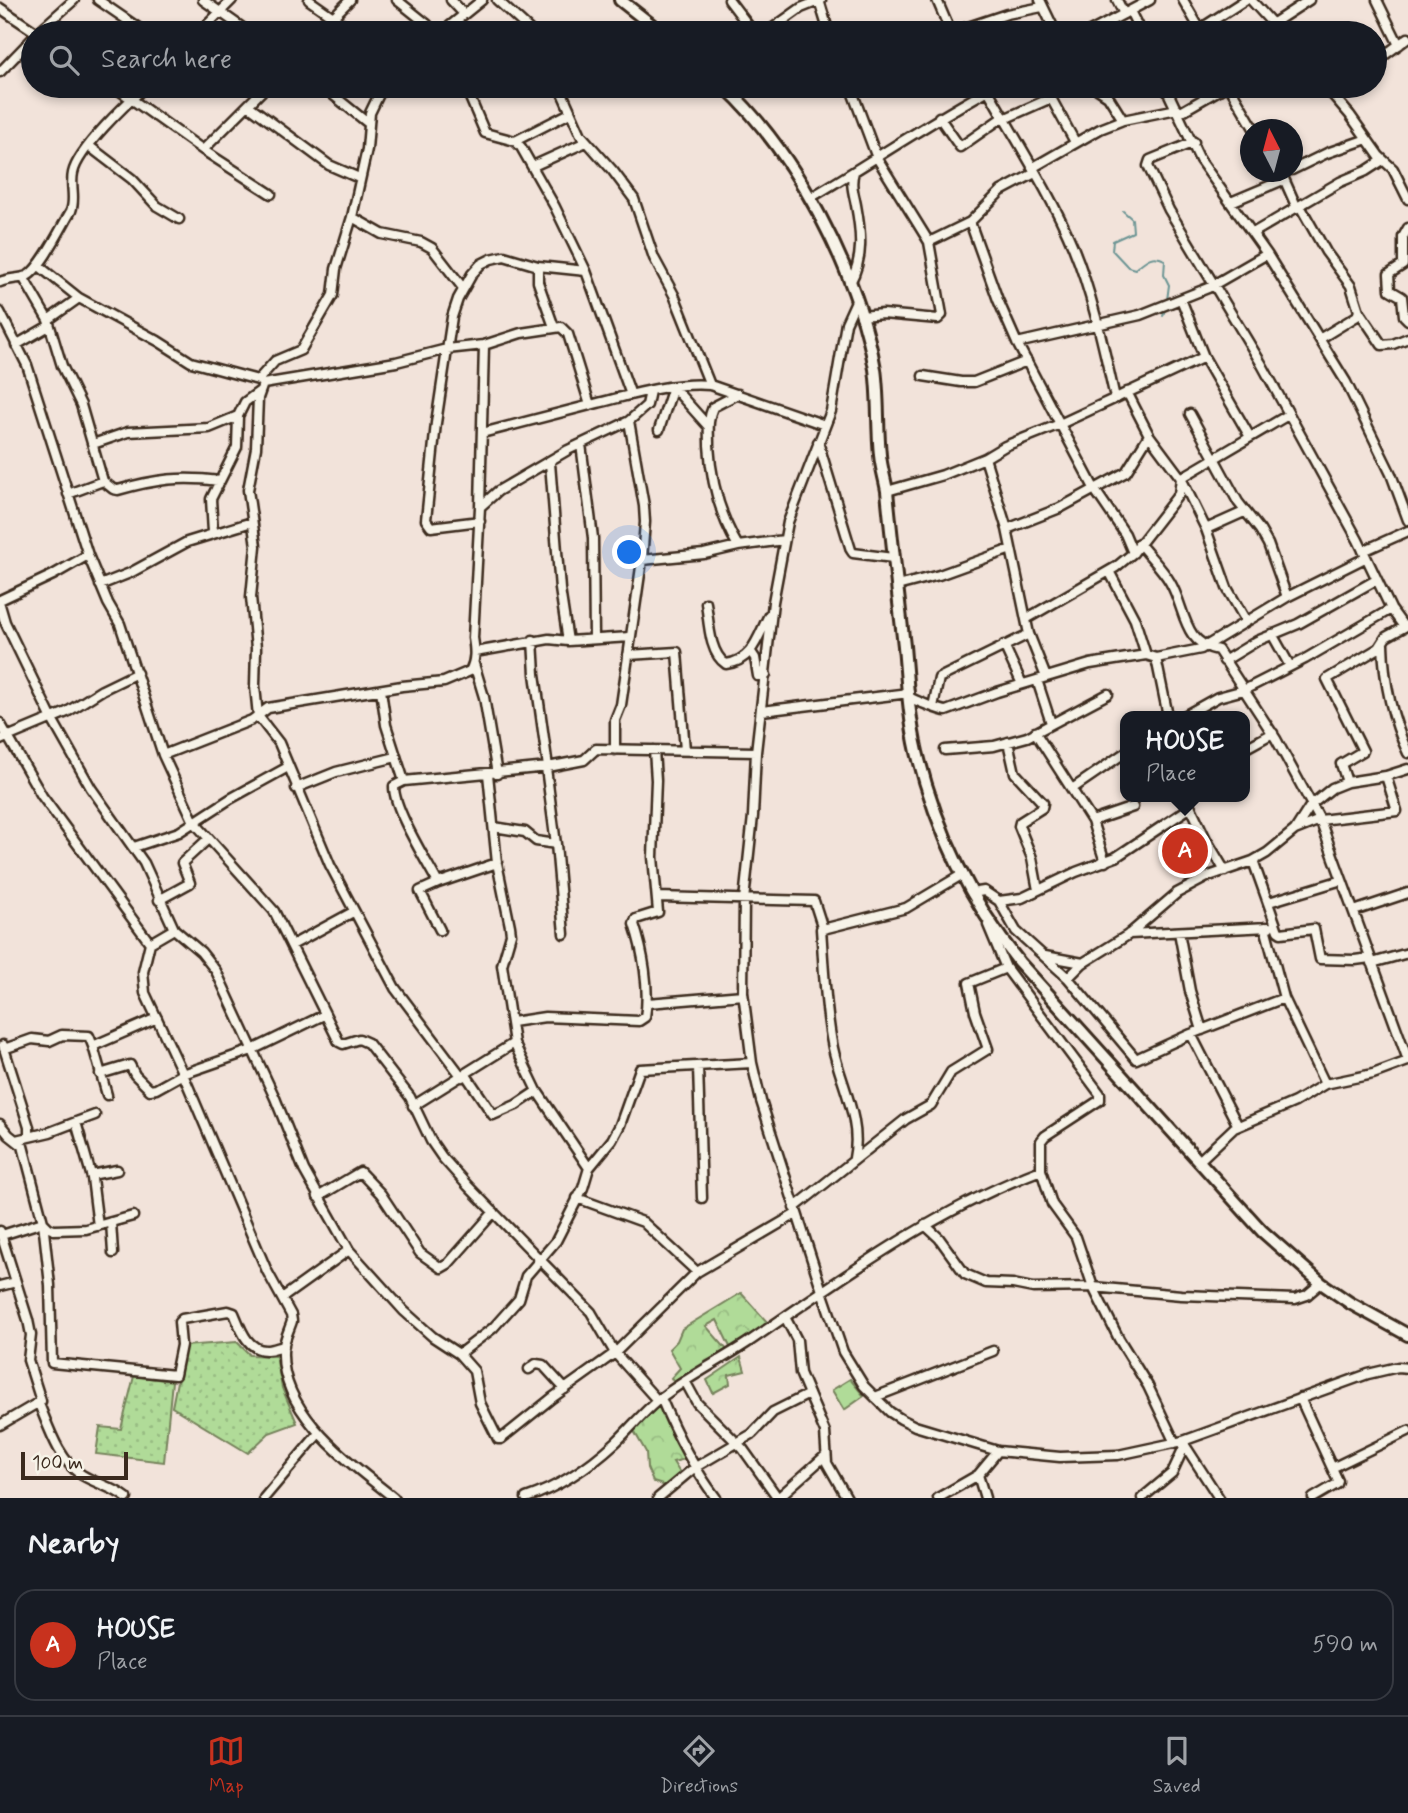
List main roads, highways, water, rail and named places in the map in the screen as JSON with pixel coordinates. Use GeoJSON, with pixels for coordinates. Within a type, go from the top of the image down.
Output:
{"type":"FeatureCollection","features":[{"type":"Feature","properties":{"kind":"main road"},"geometry":{"type":"LineString","coordinates":[[620,0],[647,21]]}},
{"type":"Feature","properties":{"kind":"main road"},"geometry":{"type":"LineString","coordinates":[[734,98],[777,149],[810,198],[850,283],[861,316],[875,370],[880,456],[887,491],[914,738],[929,795],[972,893],[985,916],[1020,962],[1262,1231],[1321,1283],[1350,1303],[1408,1335]]}},
{"type":"Feature","properties":{"kind":"waterway"},"geometry":{"type":"LineString","coordinates":[[1123,211],[1132,219],[1133,232],[1113,241],[1112,250],[1128,267],[1135,269],[1152,258],[1165,260],[1164,275],[1169,285],[1167,300]]}},
{"type":"Feature","properties":{"kind":"waterway"},"geometry":{"type":"LineString","coordinates":[[1163,316],[1165,309]]}},
{"type":"Feature","properties":{"kind":"place","name":"HOUSE"},"geometry":{"type":"Point","coordinates":[1185,851]}}]}
